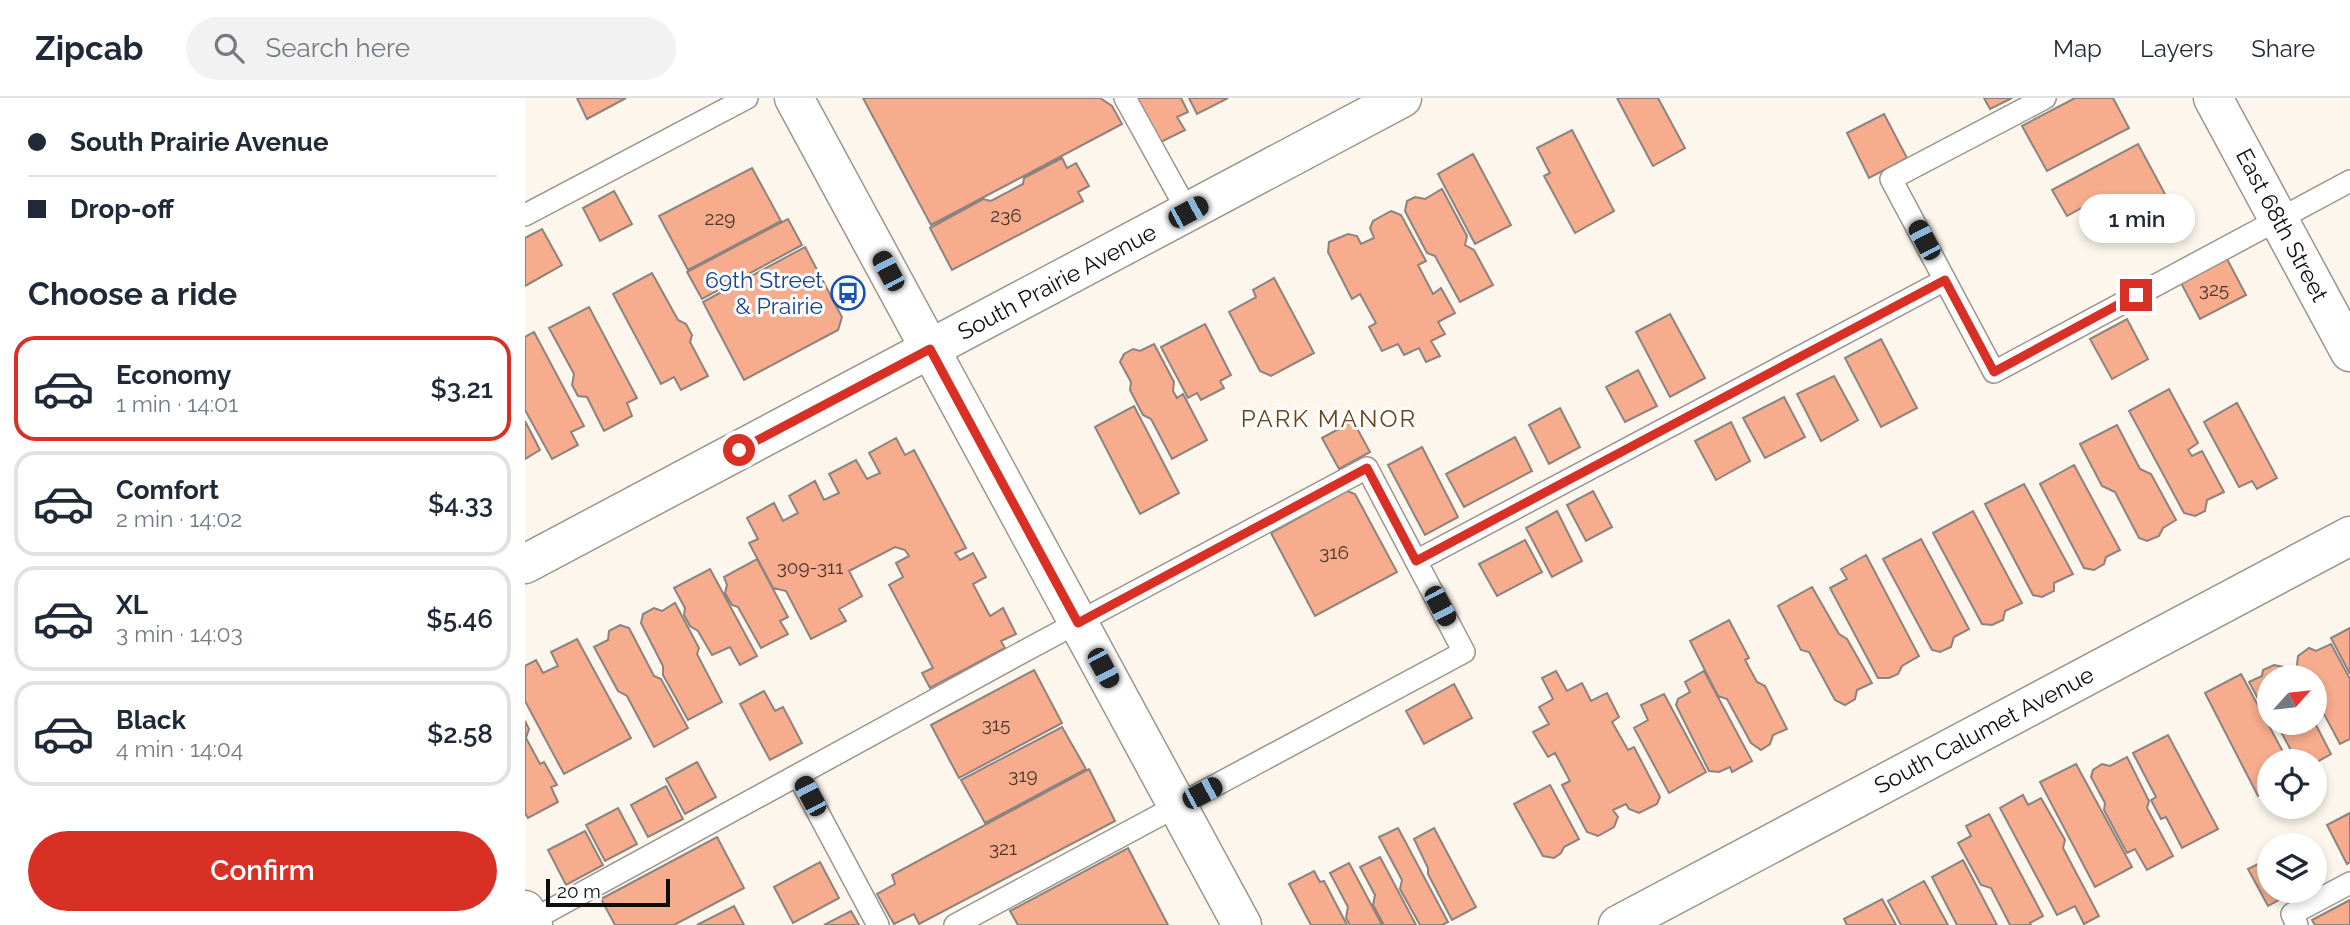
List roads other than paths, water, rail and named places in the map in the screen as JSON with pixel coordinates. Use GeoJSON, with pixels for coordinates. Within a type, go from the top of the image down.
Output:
{"type":"FeatureCollection","features":[{"type":"Feature","properties":{"kind":"street"},"geometry":{"type":"LineString","coordinates":[[794,98],[1242,925]]}},
{"type":"Feature","properties":{"kind":"street","name":"South Prairie Avenue"},"geometry":{"type":"LineString","coordinates":[[525,564],[1402,98]]}},
{"type":"Feature","properties":{"kind":"street","name":"East 68th Street"},"geometry":{"type":"LineString","coordinates":[[2213,98],[2350,352]]}},
{"type":"Feature","properties":{"kind":"street","name":"South Calumet Avenue"},"geometry":{"type":"LineString","coordinates":[[1618,925],[2350,536]]}},
{"type":"Feature","properties":{"kind":"lane"},"geometry":{"type":"LineString","coordinates":[[525,215],[747,98]]}},
{"type":"Feature","properties":{"kind":"lane"},"geometry":{"type":"LineString","coordinates":[[1125,98],[1188,212]]}},
{"type":"Feature","properties":{"kind":"lane"},"geometry":{"type":"LineString","coordinates":[[2045,98],[1891,179],[1994,372],[2350,181]]}},
{"type":"Feature","properties":{"kind":"lane"},"geometry":{"type":"LineString","coordinates":[[1416,561],[1945,280]]}},
{"type":"Feature","properties":{"kind":"lane"},"geometry":{"type":"LineString","coordinates":[[528,920],[1367,468],[1464,652],[955,925]]}},
{"type":"Feature","properties":{"kind":"lane"},"geometry":{"type":"LineString","coordinates":[[798,775],[878,925]]}},
{"type":"Feature","properties":{"kind":"lane"},"geometry":{"type":"LineString","coordinates":[[2297,925],[2292,914],[2350,883]]}},
{"type":"Feature","properties":{"kind":"place","name":"69th Street & Prairie"},"geometry":{"type":"Point","coordinates":[848,293]}},
{"type":"Feature","properties":{"kind":"district","name":"PARK MANOR"},"geometry":{"type":"Point","coordinates":[1329,419]}}]}
